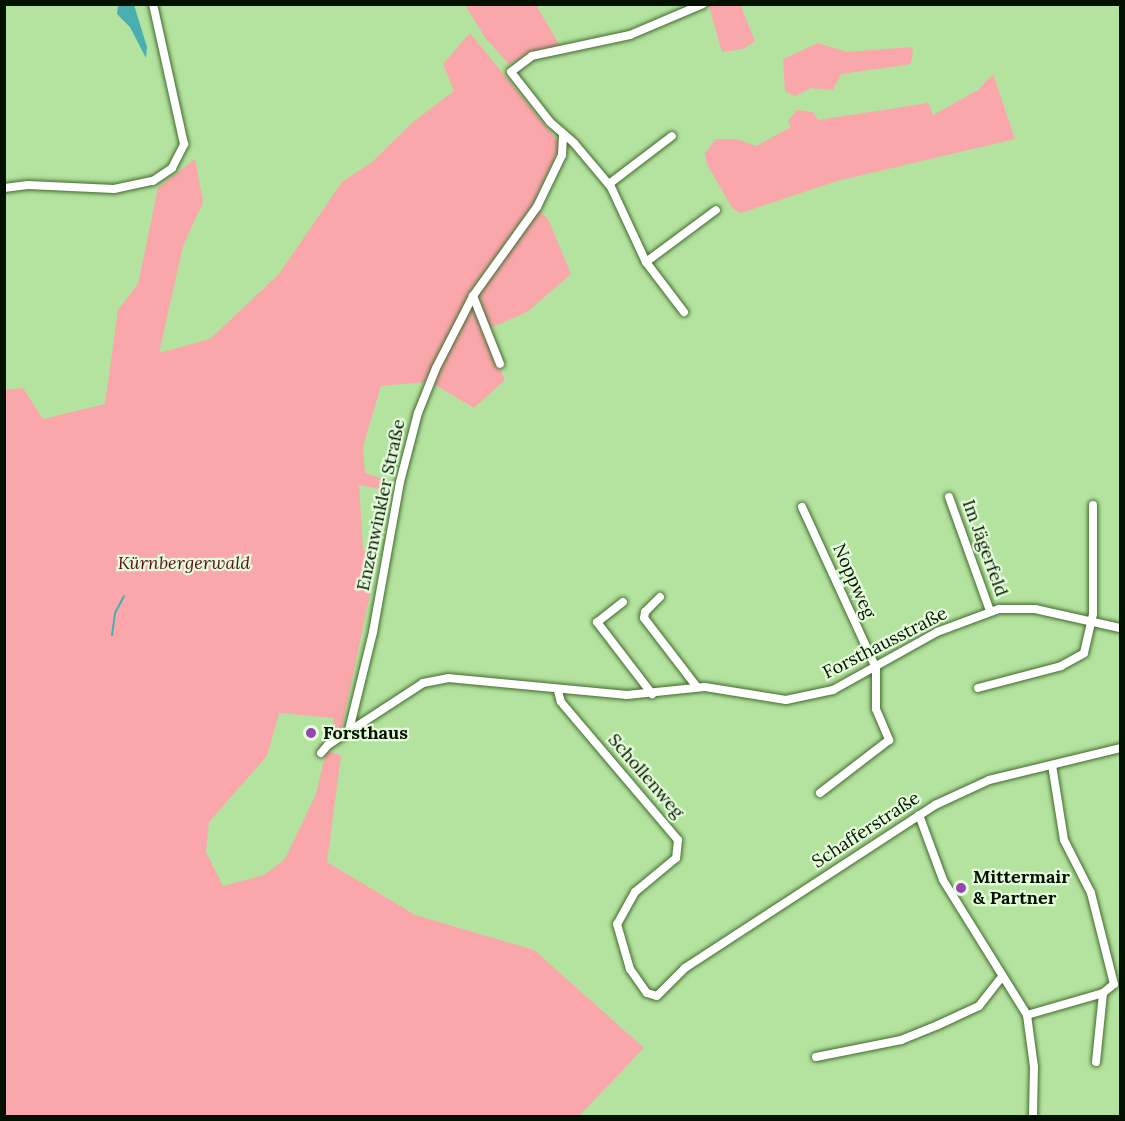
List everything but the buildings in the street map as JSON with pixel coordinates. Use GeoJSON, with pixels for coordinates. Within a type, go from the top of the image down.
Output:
{"type":"FeatureCollection","features":[{"type":"Feature","properties":{"kind":"street"},"geometry":{"type":"LineString","coordinates":[[4,188],[28,185],[114,189],[153,181],[172,168],[184,144],[153,4]]}},
{"type":"Feature","properties":{"kind":"street"},"geometry":{"type":"LineString","coordinates":[[684,312],[646,262],[609,184],[574,143],[563,137],[511,72],[542,53],[638,32],[703,4]]}},
{"type":"Feature","properties":{"kind":"street"},"geometry":{"type":"LineString","coordinates":[[609,184],[672,136]]}},
{"type":"Feature","properties":{"kind":"street","name":"Enzenwinkler Straße"},"geometry":{"type":"LineString","coordinates":[[349,730],[373,632],[407,448],[436,368],[473,297],[537,207],[562,155],[563,137]]}},
{"type":"Feature","properties":{"kind":"street"},"geometry":{"type":"LineString","coordinates":[[646,262],[716,210]]}},
{"type":"Feature","properties":{"kind":"street"},"geometry":{"type":"LineString","coordinates":[[473,297],[500,364]]}},
{"type":"Feature","properties":{"kind":"street","name":"Im Jägerfeld"},"geometry":{"type":"LineString","coordinates":[[949,496],[990,611]]}},
{"type":"Feature","properties":{"kind":"street"},"geometry":{"type":"LineString","coordinates":[[978,688],[1061,666],[1079,657],[1086,648],[1092,623],[1093,505]]}},
{"type":"Feature","properties":{"kind":"street","name":"Noppweg"},"geometry":{"type":"LineString","coordinates":[[802,507],[876,668]]}},
{"type":"Feature","properties":{"kind":"street"},"geometry":{"type":"LineString","coordinates":[[660,597],[645,612],[644,618],[697,687]]}},
{"type":"Feature","properties":{"kind":"street"},"geometry":{"type":"LineString","coordinates":[[623,602],[597,622],[652,693]]}},
{"type":"Feature","properties":{"kind":"street","name":"Forsthausstraße"},"geometry":{"type":"LineString","coordinates":[[321,753],[349,730],[423,683],[448,678],[492,679],[558,691],[652,693],[697,687],[786,700],[833,690],[937,632],[990,611],[1035,609],[1120,628]]}},
{"type":"Feature","properties":{"kind":"street"},"geometry":{"type":"LineString","coordinates":[[820,793],[889,740],[876,709],[876,668]]}},
{"type":"Feature","properties":{"kind":"street","name":"Schollenweg"},"geometry":{"type":"LineString","coordinates":[[558,691],[561,702],[678,840],[676,858],[634,892],[617,924],[619,943],[630,969],[647,993],[657,996]]}},
{"type":"Feature","properties":{"kind":"street","name":"Schafferstraße"},"geometry":{"type":"LineString","coordinates":[[657,996],[685,968],[919,815],[981,783],[1120,748]]}},
{"type":"Feature","properties":{"kind":"street"},"geometry":{"type":"LineString","coordinates":[[1027,1015],[1103,993],[1114,984],[1091,893],[1064,840],[1052,765]]}},
{"type":"Feature","properties":{"kind":"street"},"geometry":{"type":"LineString","coordinates":[[919,815],[943,880],[1027,1015],[1034,1060],[1033,1116]]}},
{"type":"Feature","properties":{"kind":"street"},"geometry":{"type":"LineString","coordinates":[[816,1058],[902,1040],[929,1029],[979,1006],[1002,977]]}},
{"type":"Feature","properties":{"kind":"street"},"geometry":{"type":"LineString","coordinates":[[1096,1062],[1103,993]]}},
{"type":"Feature","properties":{"kind":"green space"},"geometry":{"type":"Polygon","coordinates":[[[740,4],[755,41],[743,49],[722,52],[709,6],[740,4]]]}},
{"type":"Feature","properties":{"kind":"green space"},"geometry":{"type":"Polygon","coordinates":[[[465,5],[536,5],[560,46],[530,53],[509,64],[486,39],[465,5]]]}},
{"type":"Feature","properties":{"kind":"green space","name":"Kürnbergerwald"},"geometry":{"type":"Polygon","coordinates":[[[470,33],[561,145],[532,206],[469,293],[426,382],[381,386],[363,447],[365,473],[383,479],[381,489],[359,485],[363,550],[378,555],[342,727],[331,737],[334,718],[279,713],[267,756],[209,822],[206,852],[223,886],[264,875],[285,859],[316,794],[326,751],[341,755],[327,862],[415,915],[534,950],[644,1048],[579,1116],[5,1116],[5,390],[23,388],[43,419],[105,404],[118,310],[138,284],[158,188],[195,159],[203,202],[183,246],[159,353],[210,339],[279,274],[342,182],[372,162],[413,122],[454,91],[443,64],[470,33]]]}},
{"type":"Feature","properties":{"kind":"green space"},"geometry":{"type":"Polygon","coordinates":[[[818,43],[847,52],[912,47],[913,52],[911,63],[906,65],[841,74],[833,90],[811,88],[795,96],[785,91],[783,59],[818,43]]]}},
{"type":"Feature","properties":{"kind":"green space"},"geometry":{"type":"Polygon","coordinates":[[[993,74],[1015,139],[837,181],[741,213],[732,208],[707,164],[705,153],[716,139],[736,139],[756,146],[791,127],[788,121],[797,110],[813,112],[818,120],[928,103],[933,115],[978,90],[993,74]]]}},
{"type":"Feature","properties":{"kind":"green space"},"geometry":{"type":"Polygon","coordinates":[[[538,209],[549,221],[571,274],[527,312],[488,329],[476,297],[538,209]]]}},
{"type":"Feature","properties":{"kind":"green space"},"geometry":{"type":"Polygon","coordinates":[[[473,304],[505,380],[474,408],[432,383],[473,304]]]}},
{"type":"Feature","properties":{"kind":"water"},"geometry":{"type":"Polygon","coordinates":[[[118,5],[134,5],[147,47],[146,58],[130,27],[117,14],[118,5]]]}},
{"type":"Feature","properties":{"kind":"waterway"},"geometry":{"type":"LineString","coordinates":[[112,635],[115,613],[124,596]]}},
{"type":"Feature","properties":{"kind":"place","name":"Forsthaus"},"geometry":{"type":"Point","coordinates":[311,733]}},
{"type":"Feature","properties":{"kind":"place","name":"Mittermair & Partner"},"geometry":{"type":"Point","coordinates":[961,888]}}]}
